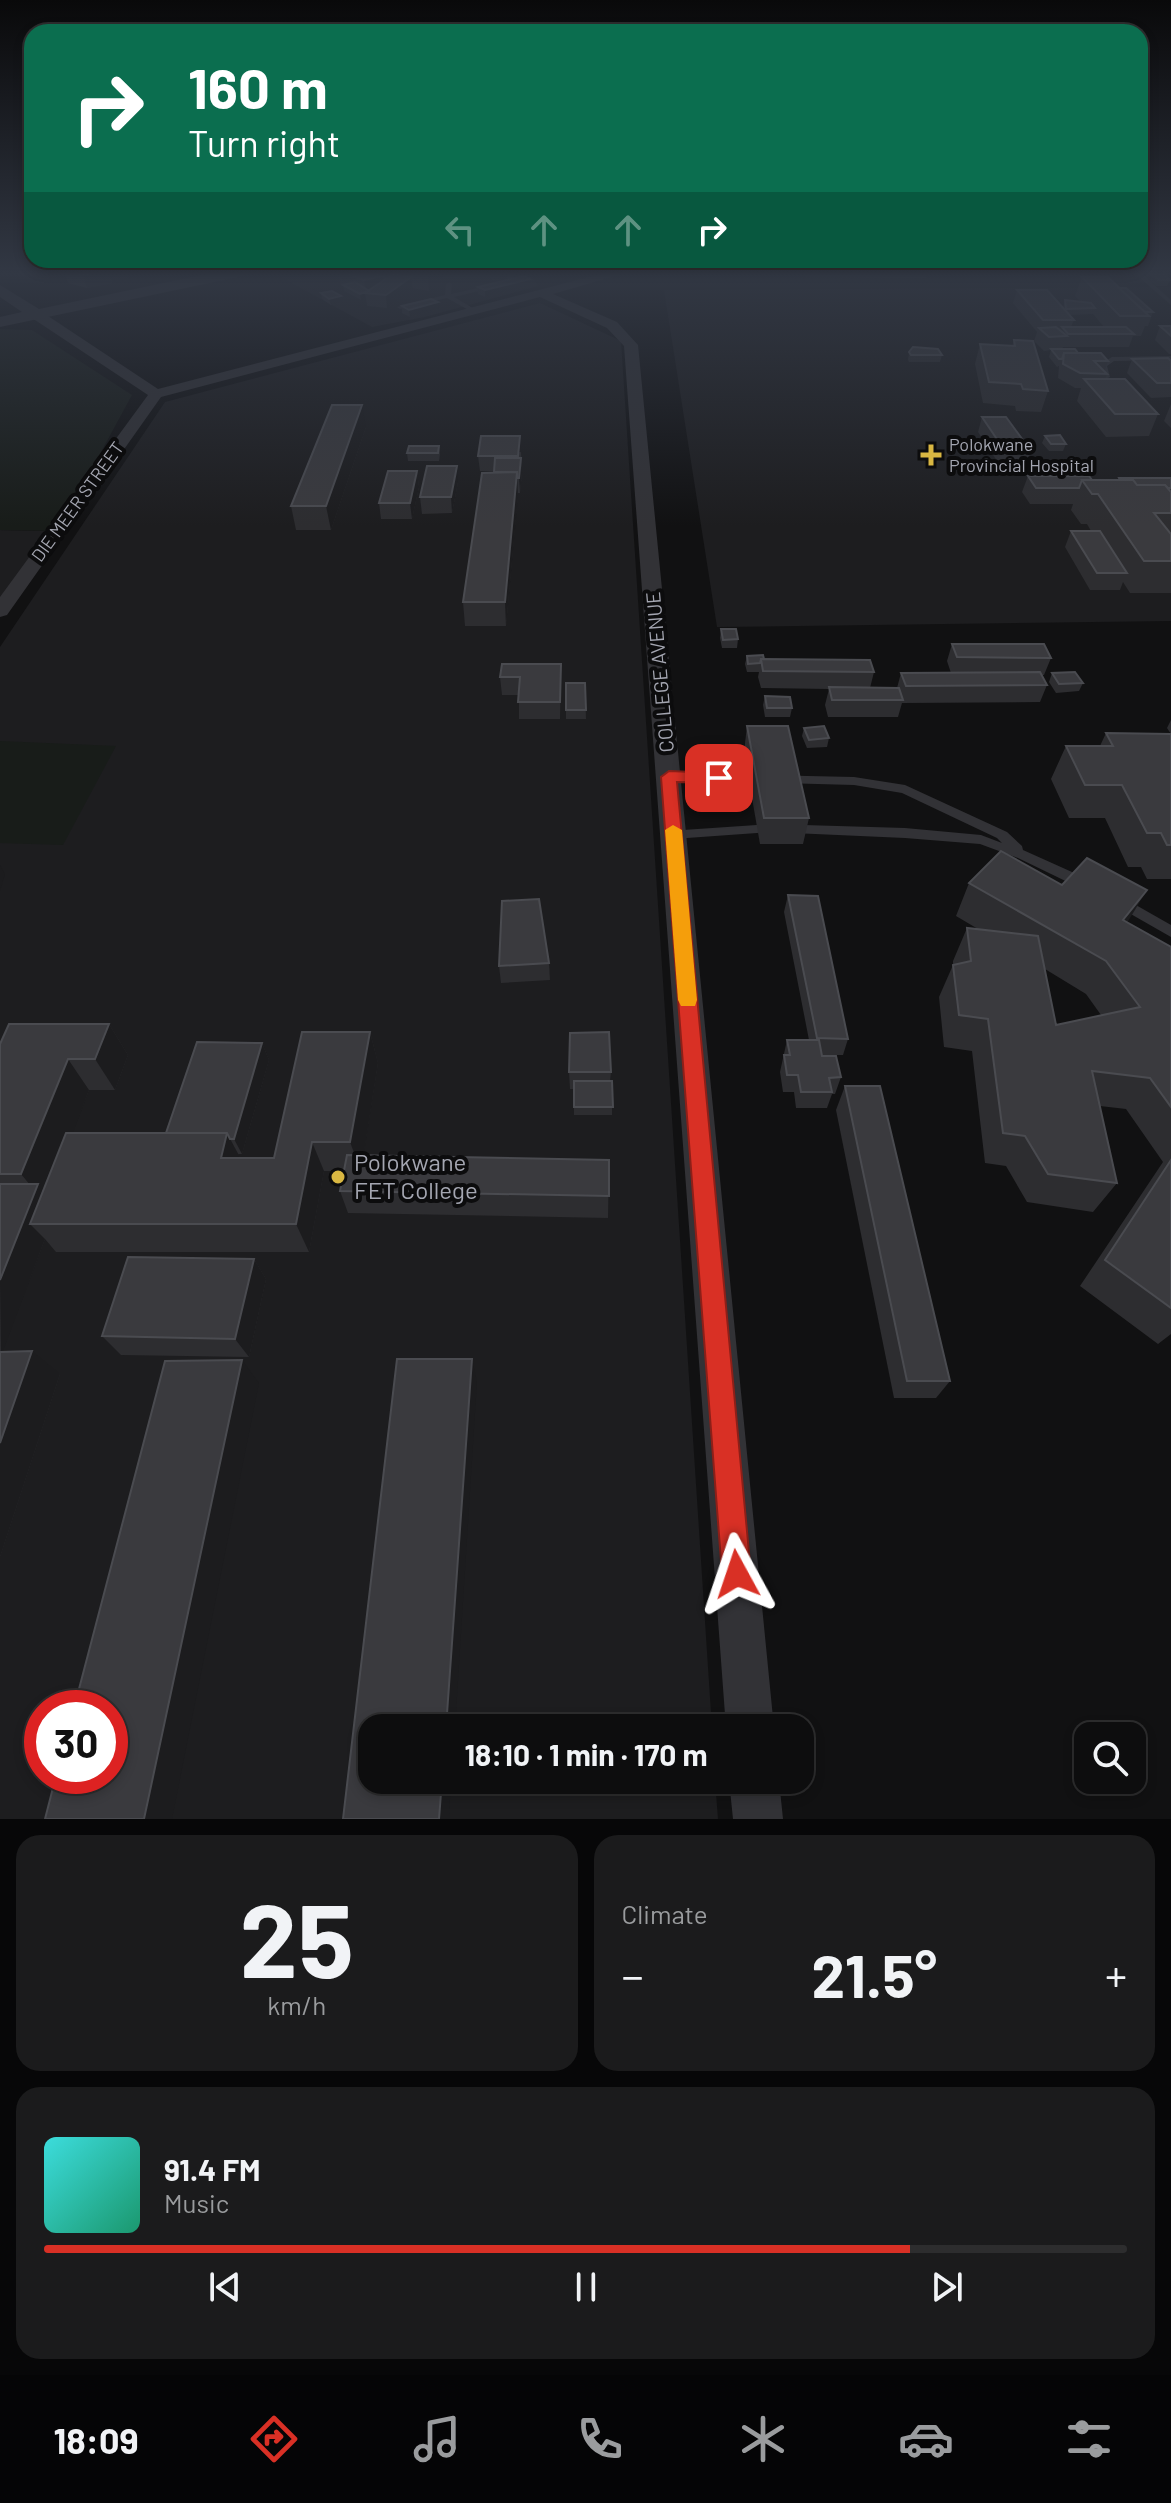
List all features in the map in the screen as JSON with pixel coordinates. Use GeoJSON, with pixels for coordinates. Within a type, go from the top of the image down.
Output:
{"type":"FeatureCollection","features":[{"type":"Feature","properties":{"kind":"street"},"geometry":{"type":"LineString","coordinates":[[99,356],[156,394],[302,356]]}},
{"type":"Feature","properties":{"kind":"street","name":"COLLEGE AVENUE"},"geometry":{"type":"LineString","coordinates":[[632,356],[749,1714]]}},
{"type":"Feature","properties":{"kind":"street","name":"DIE MEER STREET"},"geometry":{"type":"LineString","coordinates":[[0,611],[156,394]]}},
{"type":"Feature","properties":{"kind":"street"},"geometry":{"type":"LineString","coordinates":[[755,1794],[758,1819]]}},
{"type":"Feature","properties":{"kind":"lane"},"geometry":{"type":"LineString","coordinates":[[1110,384],[1104,374],[1106,362],[1171,358]]}},
{"type":"Feature","properties":{"kind":"lane"},"geometry":{"type":"LineString","coordinates":[[669,777],[854,781],[905,789],[1002,835],[1023,855]]}},
{"type":"Feature","properties":{"kind":"lane"},"geometry":{"type":"LineString","coordinates":[[673,834],[770,828],[905,833],[981,840],[1023,855],[1106,894],[1171,932]]}},
{"type":"Feature","properties":{"kind":"shaded area"},"geometry":{"type":"Polygon","coordinates":[[[0,356],[72,356],[132,395],[58,531],[0,530],[0,356]]]}},
{"type":"Feature","properties":{"kind":"shaded area","name":"Polokwane FET College"},"geometry":{"type":"Polygon","coordinates":[[[340,356],[622,356],[711,1714],[358,1714],[358,1794],[716,1794],[718,1819],[0,1819],[0,647],[165,402],[340,356]]]}},
{"type":"Feature","properties":{"kind":"shaded area","name":"Polokwane Provincial Hospital"},"geometry":{"type":"Polygon","coordinates":[[[674,356],[1171,356],[1171,621],[717,627],[674,356]]]}},
{"type":"Feature","properties":{"kind":"shaded area"},"geometry":{"type":"Polygon","coordinates":[[[0,530],[58,531],[0,607],[0,530]]]}},
{"type":"Feature","properties":{"kind":"shaded area"},"geometry":{"type":"Polygon","coordinates":[[[0,741],[116,746],[63,845],[0,843],[0,741]]]}},
{"type":"Feature","properties":{"kind":"building"},"geometry":{"type":"Polygon","coordinates":[[[983,356],[1037,356],[1048,391],[1023,389],[1021,384],[989,382],[983,356]]]}},
{"type":"Feature","properties":{"kind":"building"},"geometry":{"type":"Polygon","coordinates":[[[1064,356],[1104,356],[1108,361],[1094,361],[1107,374],[1080,373],[1063,364],[1064,356]]]}},
{"type":"Feature","properties":{"kind":"building"},"geometry":{"type":"Polygon","coordinates":[[[1168,358],[1171,361],[1171,383],[1157,383],[1132,359],[1168,358]]]}},
{"type":"Feature","properties":{"kind":"building"},"geometry":{"type":"Polygon","coordinates":[[[1084,379],[1125,379],[1158,414],[1115,414],[1084,379]]]}},
{"type":"Feature","properties":{"kind":"building"},"geometry":{"type":"Polygon","coordinates":[[[332,405],[362,405],[326,506],[291,506],[332,405]]]}},
{"type":"Feature","properties":{"kind":"building"},"geometry":{"type":"Polygon","coordinates":[[[982,417],[1006,417],[1031,451],[1005,451],[982,417]]]}},
{"type":"Feature","properties":{"kind":"building"},"geometry":{"type":"Polygon","coordinates":[[[1060,435],[1066,444],[1051,444],[1045,436],[1060,435]]]}},
{"type":"Feature","properties":{"kind":"building"},"geometry":{"type":"Polygon","coordinates":[[[481,436],[520,436],[518,456],[478,456],[481,436]]]}},
{"type":"Feature","properties":{"kind":"building"},"geometry":{"type":"Polygon","coordinates":[[[409,446],[439,446],[438,453],[407,453],[409,446]]]}},
{"type":"Feature","properties":{"kind":"building"},"geometry":{"type":"Polygon","coordinates":[[[495,458],[521,458],[519,478],[517,472],[494,472],[495,458]]]}},
{"type":"Feature","properties":{"kind":"building"},"geometry":{"type":"Polygon","coordinates":[[[427,466],[457,466],[451,497],[420,497],[427,466]]]}},
{"type":"Feature","properties":{"kind":"building"},"geometry":{"type":"Polygon","coordinates":[[[388,471],[417,471],[410,503],[379,503],[388,471]]]}},
{"type":"Feature","properties":{"kind":"building"},"geometry":{"type":"Polygon","coordinates":[[[517,472],[505,602],[463,602],[482,473],[517,472]]]}},
{"type":"Feature","properties":{"kind":"building"},"geometry":{"type":"Polygon","coordinates":[[[1028,476],[1089,476],[1092,480],[1082,480],[1079,488],[1036,488],[1028,476]]]}},
{"type":"Feature","properties":{"kind":"building"},"geometry":{"type":"Polygon","coordinates":[[[1119,478],[1171,478],[1171,488],[1165,485],[1137,485],[1133,480],[1119,478]]]}},
{"type":"Feature","properties":{"kind":"building"},"geometry":{"type":"Polygon","coordinates":[[[1082,480],[1133,480],[1137,485],[1165,485],[1171,492],[1171,513],[1154,513],[1171,534],[1171,561],[1144,561],[1098,494],[1092,494],[1082,480]]]}},
{"type":"Feature","properties":{"kind":"building"},"geometry":{"type":"Polygon","coordinates":[[[1071,531],[1100,531],[1127,573],[1097,573],[1071,531]]]}},
{"type":"Feature","properties":{"kind":"building"},"geometry":{"type":"Polygon","coordinates":[[[721,629],[736,629],[738,639],[723,640],[721,629]]]}},
{"type":"Feature","properties":{"kind":"building"},"geometry":{"type":"Polygon","coordinates":[[[952,644],[1044,644],[1051,658],[957,657],[952,644]]]}},
{"type":"Feature","properties":{"kind":"building"},"geometry":{"type":"Polygon","coordinates":[[[763,655],[760,663],[748,664],[747,656],[763,655]]]}},
{"type":"Feature","properties":{"kind":"building"},"geometry":{"type":"Polygon","coordinates":[[[761,659],[870,660],[874,672],[763,671],[761,659]]]}},
{"type":"Feature","properties":{"kind":"building"},"geometry":{"type":"Polygon","coordinates":[[[502,664],[561,664],[560,702],[518,702],[520,677],[500,677],[502,664]]]}},
{"type":"Feature","properties":{"kind":"building"},"geometry":{"type":"Polygon","coordinates":[[[1040,672],[1047,685],[906,686],[901,673],[1040,672]]]}},
{"type":"Feature","properties":{"kind":"building"},"geometry":{"type":"Polygon","coordinates":[[[1075,672],[1083,683],[1059,684],[1052,673],[1075,672]]]}},
{"type":"Feature","properties":{"kind":"building"},"geometry":{"type":"Polygon","coordinates":[[[566,683],[585,683],[586,710],[566,710],[566,683]]]}},
{"type":"Feature","properties":{"kind":"building"},"geometry":{"type":"Polygon","coordinates":[[[829,687],[899,688],[903,700],[832,700],[829,687]]]}},
{"type":"Feature","properties":{"kind":"building"},"geometry":{"type":"Polygon","coordinates":[[[765,696],[790,697],[792,708],[767,708],[765,696]]]}},
{"type":"Feature","properties":{"kind":"building"},"geometry":{"type":"Polygon","coordinates":[[[747,726],[788,726],[809,818],[764,818],[747,726]]]}},
{"type":"Feature","properties":{"kind":"building"},"geometry":{"type":"Polygon","coordinates":[[[824,726],[829,738],[809,740],[804,728],[824,726]]]}},
{"type":"Feature","properties":{"kind":"building"},"geometry":{"type":"Polygon","coordinates":[[[1106,733],[1171,734],[1171,845],[1167,845],[1161,833],[1147,833],[1122,785],[1085,785],[1066,746],[1113,746],[1106,733]]]}},
{"type":"Feature","properties":{"kind":"building"},"geometry":{"type":"Polygon","coordinates":[[[1001,851],[1062,885],[1087,858],[1147,890],[1123,920],[1171,947],[1171,1107],[1150,1078],[1092,1071],[1117,1183],[1048,1174],[1025,1136],[1003,1133],[988,1019],[959,1015],[953,965],[971,961],[967,928],[1038,936],[1056,1025],[1140,1007],[1106,961],[969,883],[1001,851]]]}},
{"type":"Feature","properties":{"kind":"building"},"geometry":{"type":"Polygon","coordinates":[[[788,895],[818,896],[848,1039],[817,1038],[788,895]]]}},
{"type":"Feature","properties":{"kind":"building"},"geometry":{"type":"Polygon","coordinates":[[[539,899],[549,963],[499,966],[502,901],[539,899]]]}},
{"type":"Feature","properties":{"kind":"building"},"geometry":{"type":"Polygon","coordinates":[[[9,1024],[109,1024],[95,1059],[68,1059],[21,1174],[0,1174],[0,1044],[9,1024]]]}},
{"type":"Feature","properties":{"kind":"building"},"geometry":{"type":"Polygon","coordinates":[[[302,1032],[370,1032],[350,1142],[312,1142],[296,1224],[30,1224],[66,1133],[227,1133],[221,1158],[274,1158],[302,1032]]]}},
{"type":"Feature","properties":{"kind":"building"},"geometry":{"type":"Polygon","coordinates":[[[609,1032],[611,1072],[569,1072],[570,1033],[609,1032]]]}},
{"type":"Feature","properties":{"kind":"building"},"geometry":{"type":"Polygon","coordinates":[[[787,1040],[819,1040],[822,1056],[836,1056],[841,1077],[829,1078],[832,1092],[801,1092],[798,1075],[787,1075],[784,1055],[790,1055],[787,1040]]]}},
{"type":"Feature","properties":{"kind":"building"},"geometry":{"type":"Polygon","coordinates":[[[197,1042],[262,1043],[234,1139],[230,1139],[227,1133],[166,1133],[197,1042]]]}},
{"type":"Feature","properties":{"kind":"building"},"geometry":{"type":"Polygon","coordinates":[[[574,1081],[612,1081],[613,1107],[574,1107],[574,1081]]]}},
{"type":"Feature","properties":{"kind":"building"},"geometry":{"type":"Polygon","coordinates":[[[845,1086],[880,1086],[950,1381],[907,1381],[845,1086]]]}},
{"type":"Feature","properties":{"kind":"building"},"geometry":{"type":"Polygon","coordinates":[[[347,1155],[609,1160],[609,1196],[340,1191],[347,1155]]]}},
{"type":"Feature","properties":{"kind":"building"},"geometry":{"type":"Polygon","coordinates":[[[1171,1160],[1171,1308],[1105,1260],[1171,1160]]]}},
{"type":"Feature","properties":{"kind":"building"},"geometry":{"type":"Polygon","coordinates":[[[0,1184],[38,1184],[0,1280],[0,1184]]]}},
{"type":"Feature","properties":{"kind":"building"},"geometry":{"type":"Polygon","coordinates":[[[128,1257],[254,1259],[235,1339],[102,1336],[128,1257]]]}},
{"type":"Feature","properties":{"kind":"building"},"geometry":{"type":"Polygon","coordinates":[[[32,1351],[0,1443],[0,1352],[32,1351]]]}},
{"type":"Feature","properties":{"kind":"building"},"geometry":{"type":"Polygon","coordinates":[[[397,1359],[472,1359],[447,1714],[358,1714],[358,1794],[441,1794],[439,1819],[343,1819],[397,1359]]]}},
{"type":"Feature","properties":{"kind":"building"},"geometry":{"type":"Polygon","coordinates":[[[242,1360],[144,1819],[45,1819],[51,1794],[128,1794],[128,1690],[79,1690],[165,1361],[242,1360]]]}},
{"type":"Feature","properties":{"kind":"slow traffic"},"geometry":{"type":"LineString","coordinates":[[673,830],[688,1000]]}},
{"type":"Feature","properties":{"kind":"place","name":"Polokwane Provincial Hospital"},"geometry":{"type":"Point","coordinates":[931,455]}},
{"type":"Feature","properties":{"kind":"place","name":"Polokwane FET College"},"geometry":{"type":"Point","coordinates":[338,1177]}},
{"type":"Feature","properties":{"kind":"route"},"geometry":{"type":"LineString","coordinates":[[719,778],[669,777],[737,1574]]}}]}
